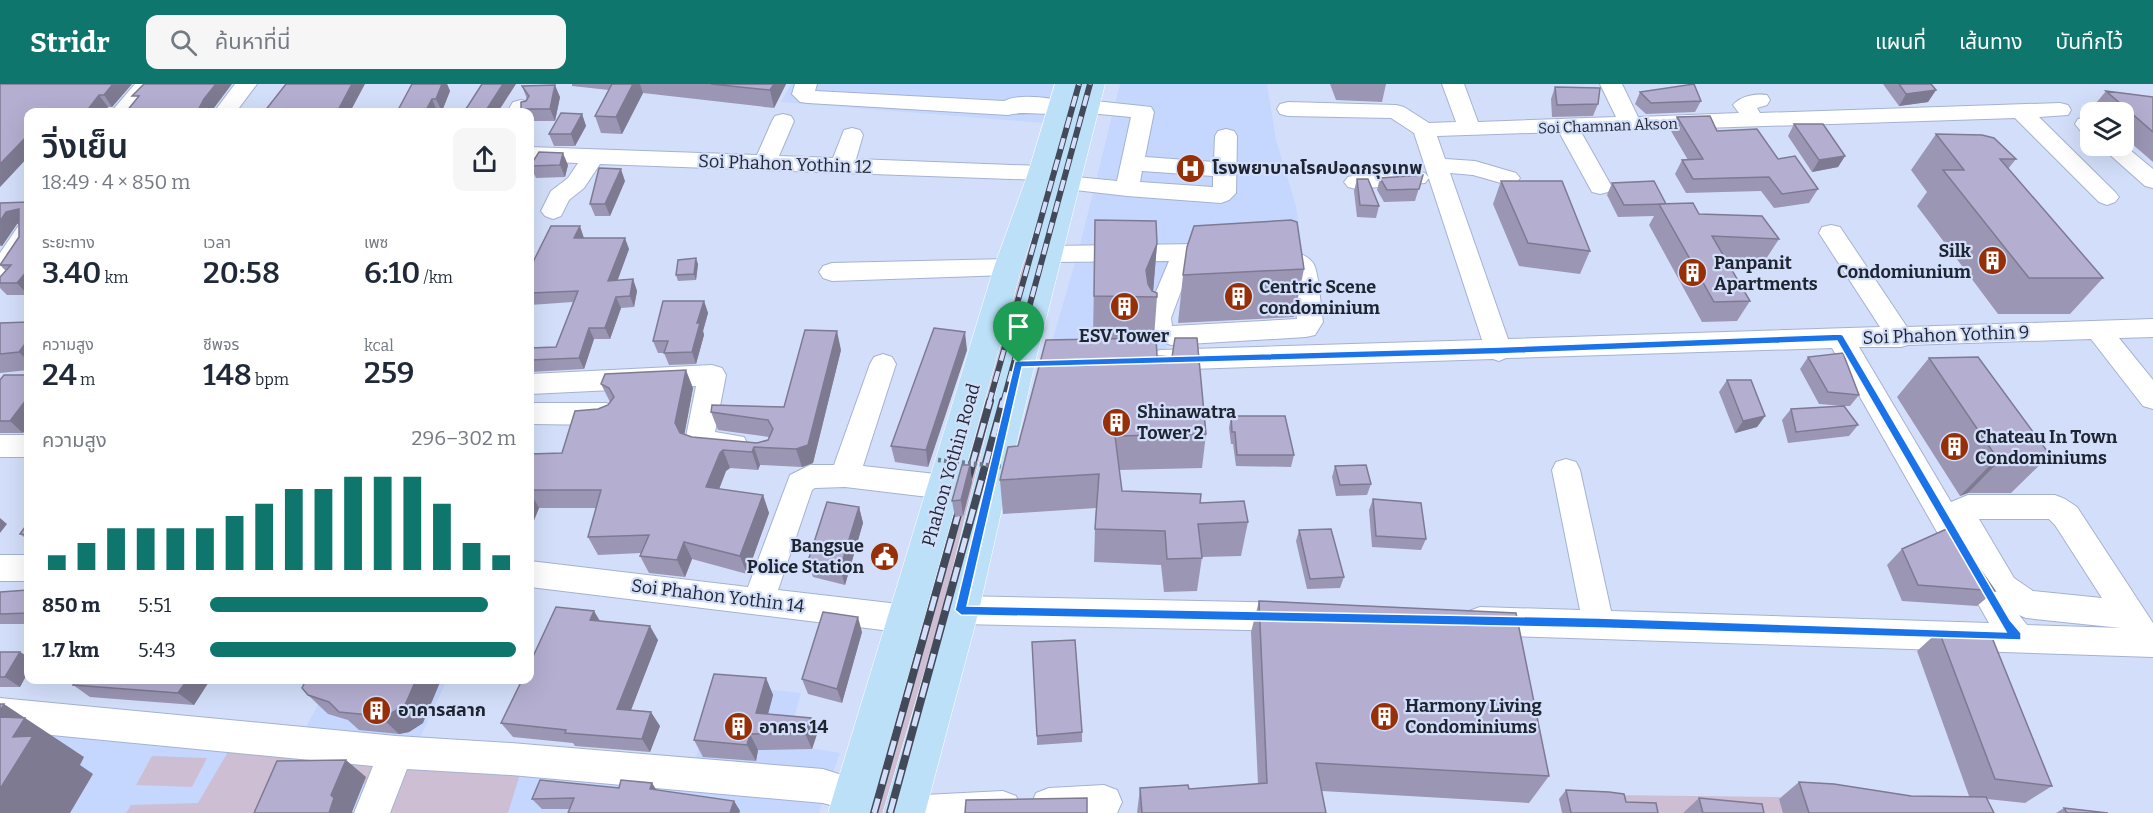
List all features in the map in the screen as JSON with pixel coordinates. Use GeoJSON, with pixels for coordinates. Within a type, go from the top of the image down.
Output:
{"type":"FeatureCollection","features":[{"type":"Feature","properties":{"kind":"main road","name":"Phahon Yothin Road"},"geometry":{"type":"LineString","coordinates":[[852,804],[907,619],[942,473],[1008,267],[1053,178],[1077,95]]}},
{"type":"Feature","properties":{"kind":"main road","name":"Phahon Yothin Road"},"geometry":{"type":"LineString","coordinates":[[904,813],[1030,363],[1047,254],[1053,178]]}},
{"type":"Feature","properties":{"kind":"street"},"geometry":{"type":"LineString","coordinates":[[126,108],[143,89],[153,84]]}},
{"type":"Feature","properties":{"kind":"street"},"geometry":{"type":"LineString","coordinates":[[228,108],[246,84]]}},
{"type":"Feature","properties":{"kind":"street"},"geometry":{"type":"LineString","coordinates":[[806,84],[803,93],[807,97],[1008,108],[1018,94],[1077,95],[1143,112],[1126,189]]}},
{"type":"Feature","properties":{"kind":"street"},"geometry":{"type":"LineString","coordinates":[[1453,84],[1470,129]]}},
{"type":"Feature","properties":{"kind":"street"},"geometry":{"type":"LineString","coordinates":[[1611,84],[1631,126]]}},
{"type":"Feature","properties":{"kind":"street"},"geometry":{"type":"LineString","coordinates":[[1288,109],[1396,112],[1424,130],[1499,351]]}},
{"type":"Feature","properties":{"kind":"street","name":"Soi Chamnan Akson"},"geometry":{"type":"LineString","coordinates":[[1424,130],[1631,126],[1757,111],[1929,124],[2021,112],[2060,110]]}},
{"type":"Feature","properties":{"kind":"street"},"geometry":{"type":"LineString","coordinates":[[2021,112],[2107,197]]}},
{"type":"Feature","properties":{"kind":"street"},"geometry":{"type":"LineString","coordinates":[[765,163],[783,120]]}},
{"type":"Feature","properties":{"kind":"street"},"geometry":{"type":"LineString","coordinates":[[1567,127],[1600,187]]}},
{"type":"Feature","properties":{"kind":"street"},"geometry":{"type":"LineString","coordinates":[[842,166],[852,135]]}},
{"type":"Feature","properties":{"kind":"street"},"geometry":{"type":"LineString","coordinates":[[1133,163],[1225,170],[1226,136]]}},
{"type":"Feature","properties":{"kind":"street"},"geometry":{"type":"LineString","coordinates":[[2123,156],[2153,181]]}},
{"type":"Feature","properties":{"kind":"street"},"geometry":{"type":"LineString","coordinates":[[553,211],[560,196],[576,183],[593,157]]}},
{"type":"Feature","properties":{"kind":"street","name":"Soi Phahon Yothin 12"},"geometry":{"type":"LineString","coordinates":[[534,158],[593,157],[969,170],[1053,178],[1126,189],[1221,195],[1224,193],[1225,170]]}},
{"type":"Feature","properties":{"kind":"street"},"geometry":{"type":"LineString","coordinates":[[930,157],[957,159],[965,163],[969,170]]}},
{"type":"Feature","properties":{"kind":"street"},"geometry":{"type":"LineString","coordinates":[[1356,182],[1475,168],[1508,178]]}},
{"type":"Feature","properties":{"kind":"street"},"geometry":{"type":"LineString","coordinates":[[1831,233],[1901,338]]}},
{"type":"Feature","properties":{"kind":"street"},"geometry":{"type":"LineString","coordinates":[[0,271],[24,237]]}},
{"type":"Feature","properties":{"kind":"street"},"geometry":{"type":"LineString","coordinates":[[1047,254],[1214,251]]}},
{"type":"Feature","properties":{"kind":"street"},"geometry":{"type":"LineString","coordinates":[[1282,258],[1296,261],[1302,266],[1310,322],[1306,328],[1199,347],[1160,331],[1158,318],[1179,264],[1282,258]]}},
{"type":"Feature","properties":{"kind":"street"},"geometry":{"type":"LineString","coordinates":[[832,272],[1008,267]]}},
{"type":"Feature","properties":{"kind":"street","name":"Soi Phahon Yothin 9"},"geometry":{"type":"LineString","coordinates":[[1137,361],[1199,347],[1499,351],[2153,328]]}},
{"type":"Feature","properties":{"kind":"street"},"geometry":{"type":"LineString","coordinates":[[2098,330],[2153,399]]}},
{"type":"Feature","properties":{"kind":"street"},"geometry":{"type":"LineString","coordinates":[[1840,338],[2006,623],[2017,637]]}},
{"type":"Feature","properties":{"kind":"street"},"geometry":{"type":"LineString","coordinates":[[845,476],[883,364]]}},
{"type":"Feature","properties":{"kind":"street"},"geometry":{"type":"LineString","coordinates":[[534,384],[712,375],[699,442],[763,448]]}},
{"type":"Feature","properties":{"kind":"street"},"geometry":{"type":"LineString","coordinates":[[534,414],[606,414]]}},
{"type":"Feature","properties":{"kind":"street"},"geometry":{"type":"LineString","coordinates":[[0,446],[24,446]]}},
{"type":"Feature","properties":{"kind":"street"},"geometry":{"type":"LineString","coordinates":[[1566,470],[1598,623]]}},
{"type":"Feature","properties":{"kind":"street"},"geometry":{"type":"LineString","coordinates":[[759,600],[800,483],[810,477],[942,473]]}},
{"type":"Feature","properties":{"kind":"street"},"geometry":{"type":"LineString","coordinates":[[2129,614],[2026,604],[2003,587],[1961,516],[1962,511],[1968,507],[2055,507],[2066,516],[2150,643]]}},
{"type":"Feature","properties":{"kind":"street"},"geometry":{"type":"LineString","coordinates":[[0,568],[24,568]]}},
{"type":"Feature","properties":{"kind":"street","name":"Soi Phahon Yothin 14"},"geometry":{"type":"LineString","coordinates":[[534,574],[907,619]]}},
{"type":"Feature","properties":{"kind":"street"},"geometry":{"type":"LineString","coordinates":[[961,610],[1324,618]]}},
{"type":"Feature","properties":{"kind":"street"},"geometry":{"type":"LineString","coordinates":[[1455,620],[2150,643]]}},
{"type":"Feature","properties":{"kind":"street"},"geometry":{"type":"LineString","coordinates":[[0,714],[396,752],[522,760],[823,786],[852,804]]}},
{"type":"Feature","properties":{"kind":"street"},"geometry":{"type":"LineString","coordinates":[[372,813],[396,752]]}},
{"type":"Feature","properties":{"kind":"street"},"geometry":{"type":"LineString","coordinates":[[904,813],[1104,802]]}},
{"type":"Feature","properties":{"kind":"path"},"geometry":{"type":"LineString","coordinates":[[942,473],[1013,468]]}},
{"type":"Feature","properties":{"kind":"shaded area"},"geometry":{"type":"Polygon","coordinates":[[[791,84],[1056,84],[1044,123],[781,102],[791,84]]]}},
{"type":"Feature","properties":{"kind":"shaded area"},"geometry":{"type":"Polygon","coordinates":[[[1074,84],[1088,84],[895,813],[861,813],[1074,84]]]}},
{"type":"Feature","properties":{"kind":"shaded area","name":"โรงพยาบาลโรคปอดกรุงเทพ"},"geometry":{"type":"Polygon","coordinates":[[[1120,84],[1267,84],[1276,140],[1296,206],[1303,255],[1175,257],[1166,350],[1048,355],[1079,249],[1120,84]]]}},
{"type":"Feature","properties":{"kind":"shaded area"},"geometry":{"type":"Polygon","coordinates":[[[329,684],[445,684],[419,740],[695,761],[717,684],[801,693],[787,744],[840,753],[819,813],[0,813],[0,702],[305,729],[329,684]]]}},
{"type":"Feature","properties":{"kind":"shaded area"},"geometry":{"type":"Polygon","coordinates":[[[229,750],[383,764],[379,777],[343,794],[330,813],[126,813],[131,805],[198,803],[229,750]]]}},
{"type":"Feature","properties":{"kind":"shaded area"},"geometry":{"type":"Polygon","coordinates":[[[152,756],[207,758],[192,787],[136,785],[152,756]]]}},
{"type":"Feature","properties":{"kind":"shaded area"},"geometry":{"type":"Polygon","coordinates":[[[401,767],[520,774],[508,813],[383,813],[401,767]]]}},
{"type":"Feature","properties":{"kind":"shaded area"},"geometry":{"type":"Polygon","coordinates":[[[1611,795],[1780,797],[1785,813],[1614,813],[1611,795]]]}},
{"type":"Feature","properties":{"kind":"building"},"geometry":{"type":"Polygon","coordinates":[[[0,84],[113,84],[104,95],[99,95],[89,108],[24,108],[24,139],[0,164],[0,84]]]}},
{"type":"Feature","properties":{"kind":"building"},"geometry":{"type":"Polygon","coordinates":[[[144,84],[216,84],[199,108],[129,108],[139,96],[132,96],[144,84]]]}},
{"type":"Feature","properties":{"kind":"building"},"geometry":{"type":"Polygon","coordinates":[[[286,84],[352,84],[339,108],[267,108],[286,84]]]}},
{"type":"Feature","properties":{"kind":"building"},"geometry":{"type":"Polygon","coordinates":[[[412,84],[442,84],[436,99],[432,99],[427,108],[399,108],[412,84]]]}},
{"type":"Feature","properties":{"kind":"building"},"geometry":{"type":"Polygon","coordinates":[[[482,84],[503,84],[488,108],[467,108],[482,84]]]}},
{"type":"Feature","properties":{"kind":"building"},"geometry":{"type":"Polygon","coordinates":[[[612,84],[633,84],[616,117],[595,116],[612,84]]]}},
{"type":"Feature","properties":{"kind":"building"},"geometry":{"type":"Polygon","coordinates":[[[711,84],[774,84],[770,90],[711,84]]]}},
{"type":"Feature","properties":{"kind":"building"},"geometry":{"type":"Polygon","coordinates":[[[1694,84],[1701,101],[1651,103],[1640,92],[1694,84]]]}},
{"type":"Feature","properties":{"kind":"building"},"geometry":{"type":"Polygon","coordinates":[[[1899,84],[1931,84],[1936,90],[1906,94],[1899,84]]]}},
{"type":"Feature","properties":{"kind":"building"},"geometry":{"type":"Polygon","coordinates":[[[555,85],[550,109],[521,108],[521,102],[526,101],[529,96],[522,86],[555,85]]]}},
{"type":"Feature","properties":{"kind":"building"},"geometry":{"type":"Polygon","coordinates":[[[1555,87],[1600,88],[1598,104],[1557,105],[1555,87]]]}},
{"type":"Feature","properties":{"kind":"building"},"geometry":{"type":"Polygon","coordinates":[[[2106,91],[2153,97],[2153,132],[2134,115],[2134,102],[2119,102],[2106,91]]]}},
{"type":"Feature","properties":{"kind":"building"},"geometry":{"type":"Polygon","coordinates":[[[561,113],[582,114],[571,134],[549,134],[561,113]]]}},
{"type":"Feature","properties":{"kind":"building"},"geometry":{"type":"Polygon","coordinates":[[[1710,116],[1717,131],[1757,129],[1778,159],[1795,156],[1818,189],[1782,194],[1769,177],[1693,179],[1682,160],[1703,159],[1677,117],[1710,116]]]}},
{"type":"Feature","properties":{"kind":"building"},"geometry":{"type":"Polygon","coordinates":[[[1794,124],[1823,124],[1845,156],[1819,160],[1794,124]]]}},
{"type":"Feature","properties":{"kind":"building"},"geometry":{"type":"Polygon","coordinates":[[[1936,134],[1982,135],[1994,138],[2016,159],[2000,159],[2103,278],[2029,278],[1943,170],[1964,170],[1936,134]]]}},
{"type":"Feature","properties":{"kind":"building"},"geometry":{"type":"Polygon","coordinates":[[[539,152],[563,153],[560,165],[534,166],[534,160],[539,152]]]}},
{"type":"Feature","properties":{"kind":"building"},"geometry":{"type":"Polygon","coordinates":[[[599,168],[621,169],[605,204],[590,204],[599,168]]]}},
{"type":"Feature","properties":{"kind":"building"},"geometry":{"type":"Polygon","coordinates":[[[1423,175],[1419,189],[1387,190],[1380,178],[1423,175]]]}},
{"type":"Feature","properties":{"kind":"building"},"geometry":{"type":"Polygon","coordinates":[[[1357,179],[1368,179],[1379,206],[1360,205],[1357,179]]]}},
{"type":"Feature","properties":{"kind":"building"},"geometry":{"type":"Polygon","coordinates":[[[1501,181],[1562,181],[1590,251],[1528,243],[1501,181]]]}},
{"type":"Feature","properties":{"kind":"building"},"geometry":{"type":"Polygon","coordinates":[[[1654,181],[1666,204],[1624,205],[1612,183],[1654,181]]]}},
{"type":"Feature","properties":{"kind":"building"},"geometry":{"type":"Polygon","coordinates":[[[24,202],[24,275],[17,283],[0,283],[0,277],[11,265],[0,265],[19,237],[19,209],[6,212],[0,221],[0,203],[24,202]]]}},
{"type":"Feature","properties":{"kind":"building"},"geometry":{"type":"Polygon","coordinates":[[[1693,203],[1699,214],[1762,216],[1779,239],[1712,236],[1750,301],[1714,302],[1659,204],[1693,203]]]}},
{"type":"Feature","properties":{"kind":"building"},"geometry":{"type":"Polygon","coordinates":[[[1095,220],[1156,221],[1157,244],[1146,270],[1148,284],[1152,291],[1157,293],[1157,297],[1094,296],[1095,220]]]}},
{"type":"Feature","properties":{"kind":"building"},"geometry":{"type":"Polygon","coordinates":[[[1291,220],[1297,222],[1304,269],[1183,275],[1187,247],[1194,226],[1291,220]]]}},
{"type":"Feature","properties":{"kind":"building"},"geometry":{"type":"Polygon","coordinates":[[[551,226],[580,226],[574,238],[625,238],[608,281],[633,279],[630,296],[616,297],[605,328],[589,328],[579,358],[534,360],[534,348],[556,347],[578,291],[534,293],[534,260],[551,226]]]}},
{"type":"Feature","properties":{"kind":"building"},"geometry":{"type":"Polygon","coordinates":[[[696,258],[694,274],[676,275],[678,260],[696,258]]]}},
{"type":"Feature","properties":{"kind":"building"},"geometry":{"type":"Polygon","coordinates":[[[663,301],[704,301],[692,352],[664,353],[668,341],[653,341],[663,301]]]}},
{"type":"Feature","properties":{"kind":"building"},"geometry":{"type":"Polygon","coordinates":[[[24,322],[24,345],[19,352],[0,354],[0,323],[24,322]]]}},
{"type":"Feature","properties":{"kind":"building"},"geometry":{"type":"Polygon","coordinates":[[[934,328],[965,332],[926,450],[891,446],[934,328]]]}},
{"type":"Feature","properties":{"kind":"building"},"geometry":{"type":"Polygon","coordinates":[[[805,330],[837,331],[808,445],[796,449],[754,447],[752,452],[723,450],[720,453],[706,487],[763,495],[740,556],[684,542],[677,560],[640,556],[649,535],[588,537],[601,490],[534,490],[534,454],[562,453],[575,411],[598,409],[608,405],[614,397],[609,388],[601,384],[605,374],[686,370],[675,423],[680,433],[692,437],[757,443],[768,440],[773,429],[768,420],[711,412],[712,405],[784,407],[805,330]]]}},
{"type":"Feature","properties":{"kind":"building"},"geometry":{"type":"Polygon","coordinates":[[[1156,338],[1157,356],[1172,357],[1175,338],[1197,338],[1206,434],[1115,436],[1122,491],[1201,494],[1200,503],[1244,501],[1248,522],[1198,524],[1202,558],[1167,559],[1165,531],[1095,529],[1099,474],[1000,480],[1008,447],[1018,446],[1046,340],[1156,338]]]}},
{"type":"Feature","properties":{"kind":"building"},"geometry":{"type":"Polygon","coordinates":[[[1843,353],[1859,395],[1828,392],[1808,357],[1843,353]]]}},
{"type":"Feature","properties":{"kind":"building"},"geometry":{"type":"Polygon","coordinates":[[[1978,357],[2050,455],[2005,455],[1997,458],[1929,358],[1978,357]]]}},
{"type":"Feature","properties":{"kind":"building"},"geometry":{"type":"Polygon","coordinates":[[[4,375],[24,375],[24,403],[10,421],[0,421],[0,380],[4,375]]]}},
{"type":"Feature","properties":{"kind":"building"},"geometry":{"type":"Polygon","coordinates":[[[1727,380],[1751,380],[1765,416],[1743,421],[1727,380]]]}},
{"type":"Feature","properties":{"kind":"building"},"geometry":{"type":"Polygon","coordinates":[[[1844,406],[1858,425],[1796,432],[1791,409],[1844,406]]]}},
{"type":"Feature","properties":{"kind":"building"},"geometry":{"type":"Polygon","coordinates":[[[1231,416],[1285,416],[1294,455],[1237,455],[1231,416]]]}},
{"type":"Feature","properties":{"kind":"building"},"geometry":{"type":"Polygon","coordinates":[[[962,465],[970,465],[961,500],[952,501],[962,465]]]}},
{"type":"Feature","properties":{"kind":"building"},"geometry":{"type":"Polygon","coordinates":[[[1366,465],[1371,484],[1340,485],[1335,466],[1366,465]]]}},
{"type":"Feature","properties":{"kind":"building"},"geometry":{"type":"Polygon","coordinates":[[[1373,499],[1421,503],[1426,539],[1376,536],[1373,499]]]}},
{"type":"Feature","properties":{"kind":"building"},"geometry":{"type":"Polygon","coordinates":[[[827,502],[859,507],[840,569],[808,561],[827,502]]]}},
{"type":"Feature","properties":{"kind":"building"},"geometry":{"type":"Polygon","coordinates":[[[1951,527],[1995,591],[1918,585],[1902,549],[1951,527]]]}},
{"type":"Feature","properties":{"kind":"building"},"geometry":{"type":"Polygon","coordinates":[[[1331,529],[1344,577],[1310,579],[1299,530],[1331,529]]]}},
{"type":"Feature","properties":{"kind":"building"},"geometry":{"type":"Polygon","coordinates":[[[24,590],[24,613],[0,614],[0,592],[24,590]]]}},
{"type":"Feature","properties":{"kind":"building","name":"Harmony Living Condominiums"},"geometry":{"type":"Polygon","coordinates":[[[1259,601],[1516,613],[1549,776],[1316,763],[1326,813],[1142,813],[1140,788],[1188,785],[1189,789],[1267,783],[1259,601]]]}},
{"type":"Feature","properties":{"kind":"building"},"geometry":{"type":"Polygon","coordinates":[[[556,607],[594,611],[590,620],[650,626],[617,709],[651,712],[642,739],[565,733],[566,730],[501,723],[520,684],[534,684],[534,654],[556,607]]]}},
{"type":"Feature","properties":{"kind":"building"},"geometry":{"type":"Polygon","coordinates":[[[823,612],[858,617],[837,689],[802,679],[823,612]]]}},
{"type":"Feature","properties":{"kind":"building"},"geometry":{"type":"Polygon","coordinates":[[[1939,631],[1991,635],[2052,786],[1995,779],[1939,631]]]}},
{"type":"Feature","properties":{"kind":"building"},"geometry":{"type":"Polygon","coordinates":[[[1075,640],[1082,732],[1037,736],[1032,642],[1075,640]]]}},
{"type":"Feature","properties":{"kind":"building"},"geometry":{"type":"Polygon","coordinates":[[[0,652],[20,652],[5,677],[0,677],[0,652]]]}},
{"type":"Feature","properties":{"kind":"building"},"geometry":{"type":"Polygon","coordinates":[[[714,674],[766,678],[756,713],[811,718],[805,733],[750,734],[747,745],[694,740],[714,674]]]}},
{"type":"Feature","properties":{"kind":"building"},"geometry":{"type":"Polygon","coordinates":[[[74,684],[184,684],[178,693],[74,684]]]}},
{"type":"Feature","properties":{"kind":"building"},"geometry":{"type":"Polygon","coordinates":[[[304,684],[414,684],[405,705],[390,714],[380,716],[339,712],[329,702],[308,695],[302,688],[304,684]]]}},
{"type":"Feature","properties":{"kind":"building"},"geometry":{"type":"Polygon","coordinates":[[[0,717],[25,718],[13,737],[33,736],[0,789],[0,717]]]}},
{"type":"Feature","properties":{"kind":"building"},"geometry":{"type":"Polygon","coordinates":[[[346,760],[331,795],[334,798],[329,813],[254,813],[277,761],[346,760]]]}},
{"type":"Feature","properties":{"kind":"building"},"geometry":{"type":"Polygon","coordinates":[[[540,780],[619,788],[621,780],[652,783],[650,789],[734,801],[730,813],[568,813],[574,798],[532,799],[540,780]]]}},
{"type":"Feature","properties":{"kind":"building"},"geometry":{"type":"Polygon","coordinates":[[[1799,782],[1834,784],[1911,796],[1986,797],[1994,813],[1809,813],[1799,782]]]}},
{"type":"Feature","properties":{"kind":"building"},"geometry":{"type":"Polygon","coordinates":[[[1566,790],[1624,794],[1626,802],[1656,803],[1658,813],[1571,813],[1566,790]]]}},
{"type":"Feature","properties":{"kind":"building"},"geometry":{"type":"Polygon","coordinates":[[[1087,798],[1087,813],[965,813],[966,800],[1087,798]]]}},
{"type":"Feature","properties":{"kind":"building"},"geometry":{"type":"Polygon","coordinates":[[[1699,798],[1762,804],[1764,813],[1703,813],[1699,798]]]}},
{"type":"Feature","properties":{"kind":"building"},"geometry":{"type":"Polygon","coordinates":[[[2064,808],[2108,813],[2067,813],[2064,808]]]}},
{"type":"Feature","properties":{"kind":"railway"},"geometry":{"type":"LineString","coordinates":[[989,403],[1079,84]]}},
{"type":"Feature","properties":{"kind":"railway"},"geometry":{"type":"LineString","coordinates":[[1003,403],[1090,84]]}},
{"type":"Feature","properties":{"kind":"railway"},"geometry":{"type":"LineString","coordinates":[[874,813],[990,401]]}},
{"type":"Feature","properties":{"kind":"railway"},"geometry":{"type":"LineString","coordinates":[[890,813],[1003,401]]}},
{"type":"Feature","properties":{"kind":"place","name":"โรงพยาบาลโรคปอดกรุงเทพ"},"geometry":{"type":"Point","coordinates":[1191,168]}},
{"type":"Feature","properties":{"kind":"place","name":"Silk Condomiunium"},"geometry":{"type":"Point","coordinates":[1992,261]}},
{"type":"Feature","properties":{"kind":"place","name":"Panpanit Apartments"},"geometry":{"type":"Point","coordinates":[1693,273]}},
{"type":"Feature","properties":{"kind":"place","name":"Centric Scene condominium"},"geometry":{"type":"Point","coordinates":[1238,297]}},
{"type":"Feature","properties":{"kind":"place","name":"ESV Tower"},"geometry":{"type":"Point","coordinates":[1124,307]}},
{"type":"Feature","properties":{"kind":"place","name":"Shinawatra Tower 2"},"geometry":{"type":"Point","coordinates":[1116,422]}},
{"type":"Feature","properties":{"kind":"place","name":"Chateau In Town Condominiums"},"geometry":{"type":"Point","coordinates":[1954,447]}},
{"type":"Feature","properties":{"kind":"place","name":"Bangsue Police Station"},"geometry":{"type":"Point","coordinates":[885,556]}},
{"type":"Feature","properties":{"kind":"place","name":"อาคารสลาก"},"geometry":{"type":"Point","coordinates":[377,710]}},
{"type":"Feature","properties":{"kind":"place","name":"Harmony Living Condominiums"},"geometry":{"type":"Point","coordinates":[1384,716]}},
{"type":"Feature","properties":{"kind":"place","name":"อาคาร 14"},"geometry":{"type":"Point","coordinates":[738,727]}},
{"type":"Feature","properties":{"kind":"route"},"geometry":{"type":"LineString","coordinates":[[1840,338],[2006,623],[2017,637],[1598,623],[961,610],[1019,363],[1499,351],[1840,338]]}}]}
